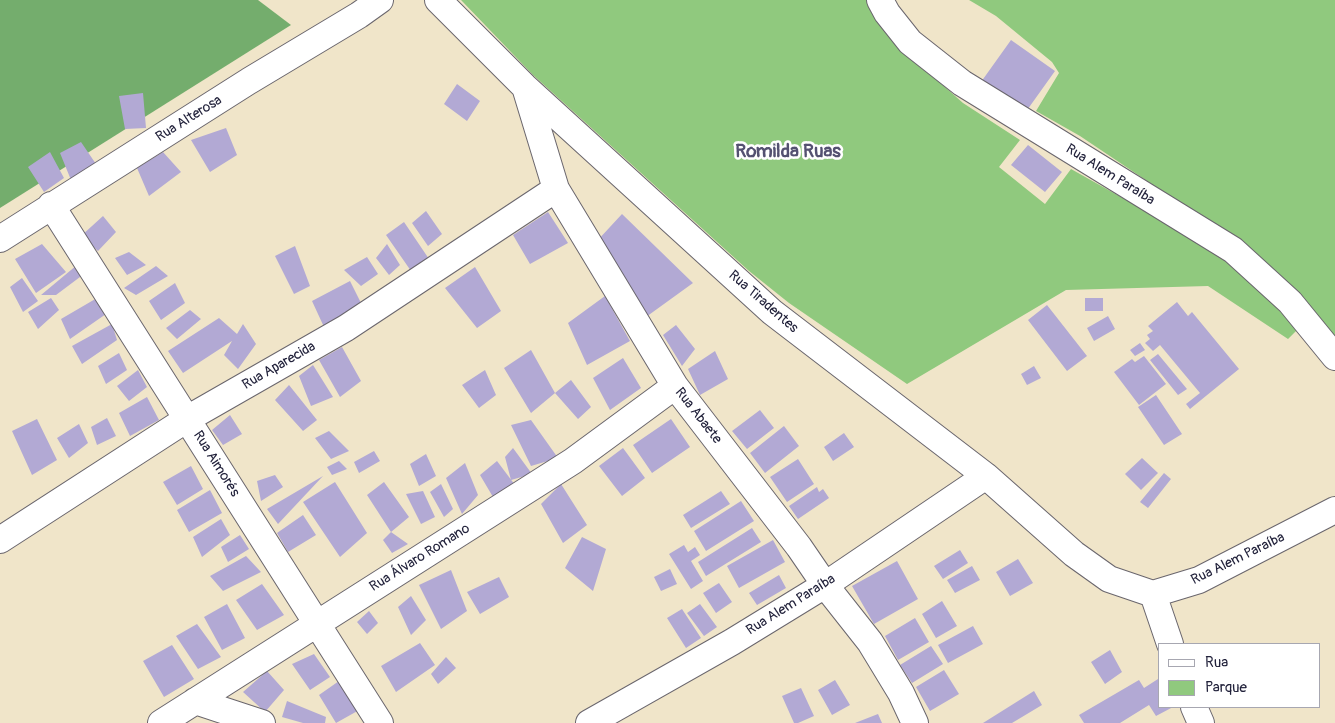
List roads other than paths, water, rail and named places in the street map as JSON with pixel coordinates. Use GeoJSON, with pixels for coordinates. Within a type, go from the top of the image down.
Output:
{"type":"FeatureCollection","features":[{"type":"Feature","properties":{"kind":"street","name":"Rua Alterosa"},"geometry":{"type":"LineString","coordinates":[[0,240],[52,205],[249,81],[359,16],[380,0]]}},
{"type":"Feature","properties":{"kind":"street","name":"Rua Tiradentes"},"geometry":{"type":"LineString","coordinates":[[438,0],[524,86],[772,312],[986,476],[1074,554],[1109,579],[1153,594]]}},
{"type":"Feature","properties":{"kind":"street","name":"Rua Alem Paraíba"},"geometry":{"type":"LineString","coordinates":[[880,0],[887,14],[910,42],[962,83],[1233,250],[1290,302],[1335,357]]}},
{"type":"Feature","properties":{"kind":"street","name":"Rua Abaete"},"geometry":{"type":"LineString","coordinates":[[524,86],[556,189],[675,386],[870,642],[901,693],[915,723]]}},
{"type":"Feature","properties":{"kind":"street","name":"Rua Aparecida"},"geometry":{"type":"LineString","coordinates":[[0,540],[187,419],[346,328],[556,189]]}},
{"type":"Feature","properties":{"kind":"street","name":"Rua Aimorés"},"geometry":{"type":"LineString","coordinates":[[52,205],[380,723]]}},
{"type":"Feature","properties":{"kind":"street","name":"Rua Álvaro Romano"},"geometry":{"type":"LineString","coordinates":[[161,723],[573,462],[675,386]]}},
{"type":"Feature","properties":{"kind":"street","name":"Rua Alem Paraíba"},"geometry":{"type":"LineString","coordinates":[[589,723],[732,642],[825,585],[986,476]]}},
{"type":"Feature","properties":{"kind":"street","name":"Rua Alem Paraíba"},"geometry":{"type":"LineString","coordinates":[[1153,594],[1199,580],[1335,510]]}},
{"type":"Feature","properties":{"kind":"street"},"geometry":{"type":"LineString","coordinates":[[1153,594],[1170,643]]}},
{"type":"Feature","properties":{"kind":"street"},"geometry":{"type":"LineString","coordinates":[[195,701],[262,723]]}},
{"type":"Feature","properties":{"kind":"street"},"geometry":{"type":"LineString","coordinates":[[1194,708],[1201,723]]}},
{"type":"Feature","properties":{"kind":"district","name":"Romilda Ruas"},"geometry":{"type":"Point","coordinates":[788,152]}}]}
